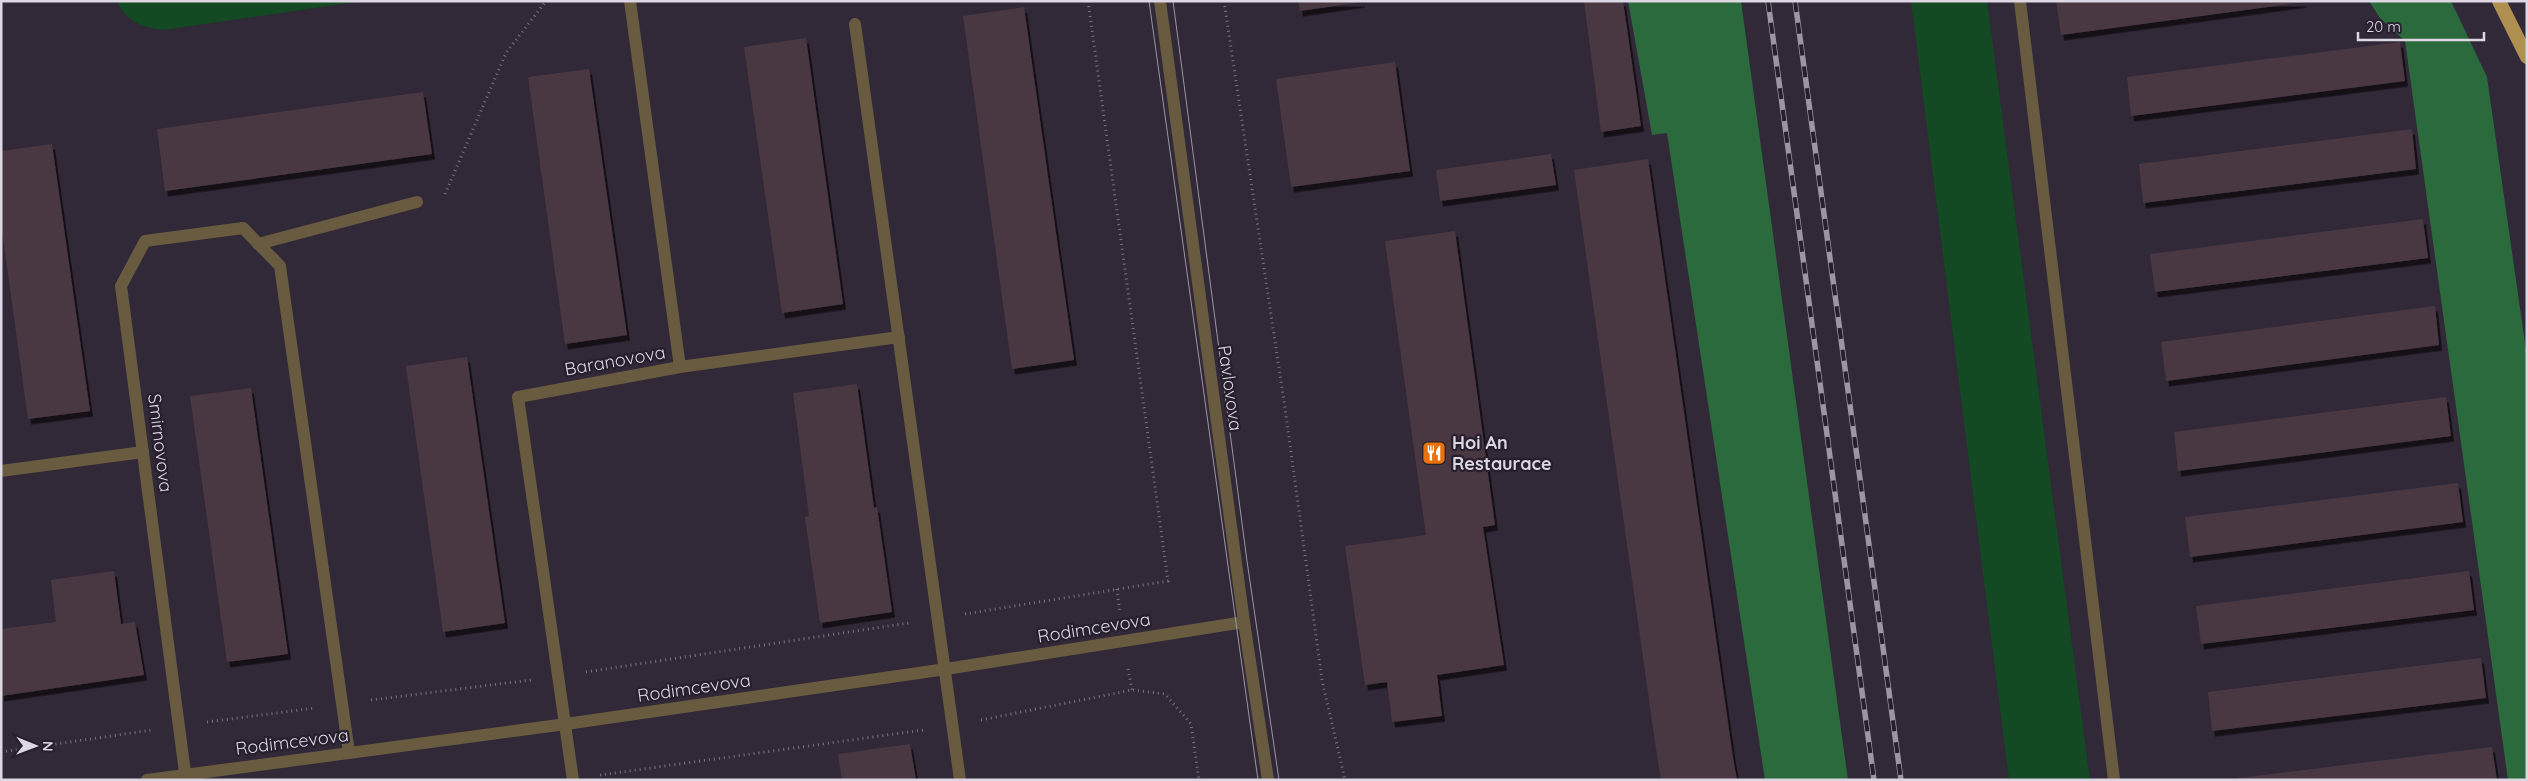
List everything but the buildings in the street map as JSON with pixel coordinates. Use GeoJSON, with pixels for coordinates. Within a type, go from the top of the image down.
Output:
{"type":"FeatureCollection","features":[{"type":"Feature","properties":{"kind":"highway"},"geometry":{"type":"LineString","coordinates":[[2499,1],[2527,57]]}},
{"type":"Feature","properties":{"kind":"street","name":"Baranovova"},"geometry":{"type":"LineString","coordinates":[[573,780],[518,396],[680,368],[630,1]]}},
{"type":"Feature","properties":{"kind":"street","name":"Pavlovova"},"geometry":{"type":"LineString","coordinates":[[1160,1],[1244,622],[1268,780]]}},
{"type":"Feature","properties":{"kind":"street"},"geometry":{"type":"LineString","coordinates":[[2020,1],[2114,780]]}},
{"type":"Feature","properties":{"kind":"street"},"geometry":{"type":"LineString","coordinates":[[855,24],[960,780]]}},
{"type":"Feature","properties":{"kind":"street"},"geometry":{"type":"LineString","coordinates":[[258,244],[417,202]]}},
{"type":"Feature","properties":{"kind":"street","name":"Smirnovova"},"geometry":{"type":"LineString","coordinates":[[186,777],[122,286],[145,241],[243,228],[280,266],[349,753]]}},
{"type":"Feature","properties":{"kind":"street"},"geometry":{"type":"LineString","coordinates":[[680,368],[899,337]]}},
{"type":"Feature","properties":{"kind":"street"},"geometry":{"type":"LineString","coordinates":[[1,471],[143,452]]}},
{"type":"Feature","properties":{"kind":"street","name":"Rodimcevova"},"geometry":{"type":"LineString","coordinates":[[147,780],[186,777],[566,724],[946,669],[1244,622]]}},
{"type":"Feature","properties":{"kind":"path"},"geometry":{"type":"LineString","coordinates":[[417,202],[444,197],[506,53],[546,1]]}},
{"type":"Feature","properties":{"kind":"path"},"geometry":{"type":"LineString","coordinates":[[1,752],[179,726],[559,676],[939,619],[1168,581],[1088,1]]}},
{"type":"Feature","properties":{"kind":"path"},"geometry":{"type":"LineString","coordinates":[[1224,1],[1285,408],[1322,680],[1345,780]]}},
{"type":"Feature","properties":{"kind":"path"},"geometry":{"type":"LineString","coordinates":[[573,780],[953,726],[1132,690],[1165,694],[1191,724],[1199,780]]}},
{"type":"Feature","properties":{"kind":"green space"},"geometry":{"type":"Polygon","coordinates":[[[117,1],[363,1],[164,30],[149,28],[136,23],[125,14],[117,1]]]}},
{"type":"Feature","properties":{"kind":"green space"},"geometry":{"type":"Polygon","coordinates":[[[1628,1],[1741,1],[1848,780],[1765,780],[1667,133],[1652,135],[1628,1]]]}},
{"type":"Feature","properties":{"kind":"green space"},"geometry":{"type":"Polygon","coordinates":[[[1911,1],[1987,1],[2090,780],[2009,780],[1911,1]]]}},
{"type":"Feature","properties":{"kind":"green space"},"geometry":{"type":"Polygon","coordinates":[[[2369,1],[2451,1],[2487,77],[2527,357],[2527,780],[2508,780],[2405,41],[2380,18],[2369,1]]]}},
{"type":"Feature","properties":{"kind":"tram line"},"geometry":{"type":"LineString","coordinates":[[1149,1],[1258,780]]}},
{"type":"Feature","properties":{"kind":"tram line"},"geometry":{"type":"LineString","coordinates":[[1173,1],[1247,561],[1279,780]]}},
{"type":"Feature","properties":{"kind":"railway"},"geometry":{"type":"LineString","coordinates":[[1768,1],[1874,780]]}},
{"type":"Feature","properties":{"kind":"railway"},"geometry":{"type":"LineString","coordinates":[[1795,1],[1901,780]]}},
{"type":"Feature","properties":{"kind":"place","name":"Hoi An Restaurace"},"geometry":{"type":"Point","coordinates":[1434,453]}}]}
